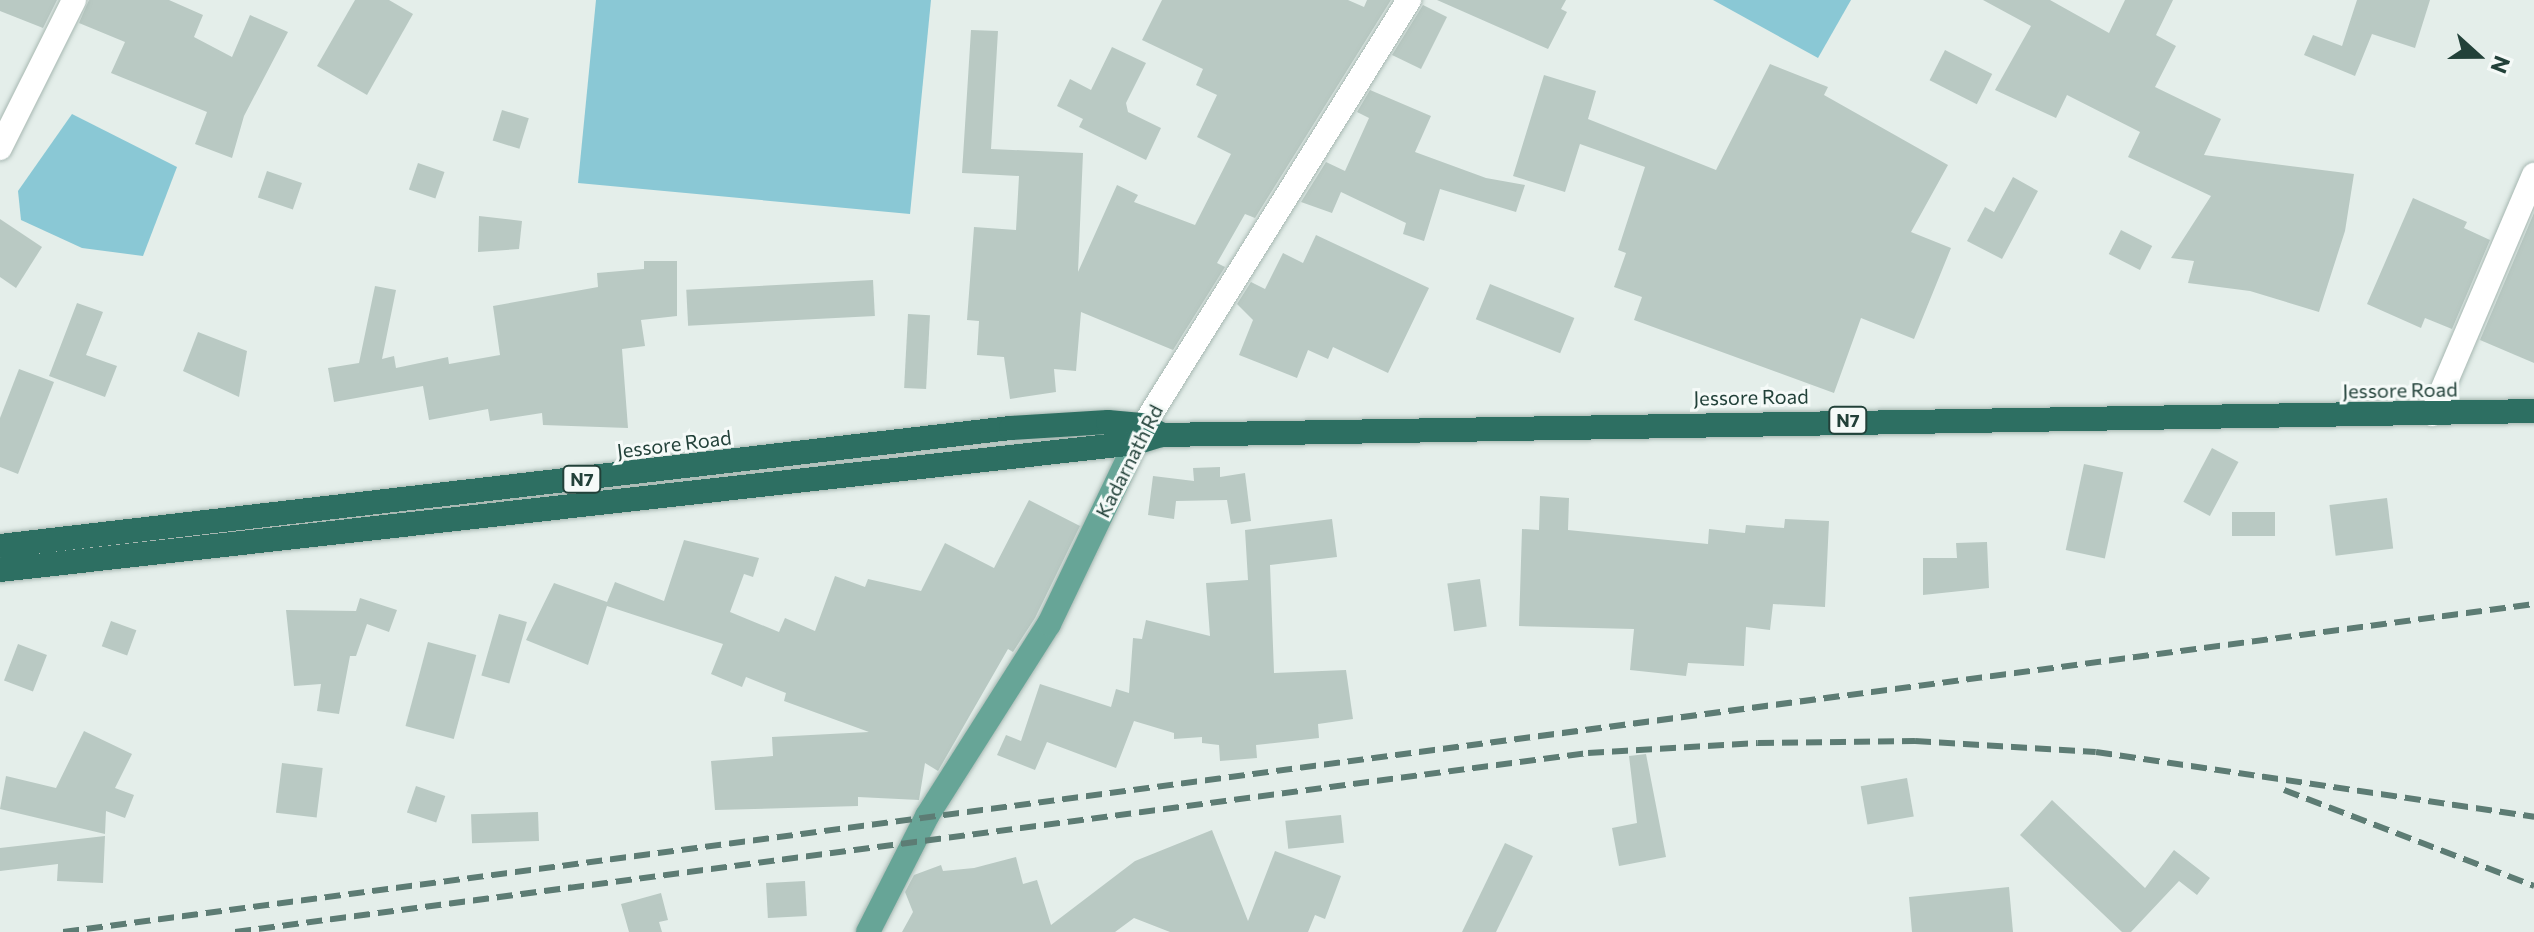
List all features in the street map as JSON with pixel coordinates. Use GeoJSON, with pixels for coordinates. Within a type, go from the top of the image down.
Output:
{"type":"FeatureCollection","features":[{"type":"Feature","properties":{"kind":"highway","name":"Jessore Road"},"geometry":{"type":"LineString","coordinates":[[0,546],[1011,428],[1147,434],[2534,411]]}},
{"type":"Feature","properties":{"kind":"highway","name":"Jessore Road"},"geometry":{"type":"LineString","coordinates":[[0,570],[1147,434]]}},
{"type":"Feature","properties":{"kind":"main road","name":"Kadarnath Rd"},"geometry":{"type":"LineString","coordinates":[[868,932],[927,816],[1049,624],[1147,434]]}},
{"type":"Feature","properties":{"kind":"street"},"geometry":{"type":"LineString","coordinates":[[0,148],[74,0]]}},
{"type":"Feature","properties":{"kind":"street","name":"Kadarnath Rd"},"geometry":{"type":"LineString","coordinates":[[1147,434],[1409,0]]}},
{"type":"Feature","properties":{"kind":"street"},"geometry":{"type":"LineString","coordinates":[[2432,414],[2534,175]]}},
{"type":"Feature","properties":{"kind":"water"},"geometry":{"type":"Polygon","coordinates":[[[596,0],[931,0],[910,214],[578,183],[596,0]]]}},
{"type":"Feature","properties":{"kind":"water"},"geometry":{"type":"Polygon","coordinates":[[[1713,0],[1851,0],[1818,58],[1713,0]]]}},
{"type":"Feature","properties":{"kind":"water"},"geometry":{"type":"Polygon","coordinates":[[[72,114],[177,167],[143,256],[82,248],[21,220],[18,191],[72,114]]]}},
{"type":"Feature","properties":{"kind":"building"},"geometry":{"type":"Polygon","coordinates":[[[0,0],[57,0],[43,28],[0,11],[0,0]]]}},
{"type":"Feature","properties":{"kind":"building"},"geometry":{"type":"Polygon","coordinates":[[[89,0],[169,0],[203,15],[194,37],[232,57],[250,15],[288,32],[244,116],[232,158],[195,144],[207,112],[111,73],[125,42],[79,23],[89,0]]]}},
{"type":"Feature","properties":{"kind":"building"},"geometry":{"type":"Polygon","coordinates":[[[355,0],[389,0],[413,14],[367,95],[317,66],[355,0]]]}},
{"type":"Feature","properties":{"kind":"building"},"geometry":{"type":"Polygon","coordinates":[[[1162,0],[1348,0],[1364,7],[1367,0],[1391,0],[1255,218],[1245,214],[1217,263],[1225,267],[1173,350],[1081,312],[1076,371],[1054,369],[1056,392],[1010,399],[1004,357],[977,355],[979,321],[967,320],[974,227],[1016,230],[1019,176],[962,173],[971,30],[998,31],[991,149],[1083,153],[1078,272],[1117,185],[1138,195],[1134,202],[1195,225],[1231,154],[1197,137],[1217,95],[1196,85],[1203,69],[1142,40],[1162,0]]]}},
{"type":"Feature","properties":{"kind":"building"},"geometry":{"type":"Polygon","coordinates":[[[1437,0],[1566,0],[1561,9],[1567,12],[1548,49],[1437,0]]]}},
{"type":"Feature","properties":{"kind":"building"},"geometry":{"type":"Polygon","coordinates":[[[1983,0],[2050,0],[2109,33],[2125,0],[2173,0],[2156,35],[2176,46],[2155,87],[2221,119],[2204,155],[2354,174],[2345,231],[2319,312],[2250,291],[2188,283],[2194,261],[2171,258],[2211,196],[2128,157],[2140,132],[2067,95],[2056,118],[1995,90],[2031,26],[1983,0]]]}},
{"type":"Feature","properties":{"kind":"building"},"geometry":{"type":"Polygon","coordinates":[[[2357,0],[2430,0],[2415,48],[2372,34],[2355,76],[2304,55],[2313,35],[2342,46],[2357,0]]]}},
{"type":"Feature","properties":{"kind":"building"},"geometry":{"type":"Polygon","coordinates":[[[1423,5],[1447,17],[1421,69],[1392,55],[1423,5]]]}},
{"type":"Feature","properties":{"kind":"building"},"geometry":{"type":"Polygon","coordinates":[[[1112,47],[1146,63],[1126,103],[1128,112],[1161,128],[1146,160],[1079,127],[1083,119],[1057,106],[1070,79],[1091,90],[1112,47]]]}},
{"type":"Feature","properties":{"kind":"building"},"geometry":{"type":"Polygon","coordinates":[[[1945,50],[1992,74],[1977,104],[1930,80],[1945,50]]]}},
{"type":"Feature","properties":{"kind":"building"},"geometry":{"type":"Polygon","coordinates":[[[1770,64],[1828,87],[1824,95],[1948,165],[1911,232],[1951,248],[1914,339],[1861,318],[1834,393],[1634,320],[1642,297],[1614,287],[1626,253],[1618,250],[1645,167],[1580,144],[1565,192],[1513,176],[1544,75],[1596,91],[1588,119],[1716,170],[1770,64]]]}},
{"type":"Feature","properties":{"kind":"building"},"geometry":{"type":"Polygon","coordinates":[[[1370,90],[1431,116],[1415,152],[1486,178],[1525,185],[1516,212],[1440,189],[1424,241],[1403,234],[1406,223],[1341,192],[1332,213],[1301,202],[1326,162],[1345,171],[1369,118],[1357,112],[1370,90]]]}},
{"type":"Feature","properties":{"kind":"building"},"geometry":{"type":"Polygon","coordinates":[[[502,110],[529,118],[519,149],[493,141],[502,110]]]}},
{"type":"Feature","properties":{"kind":"building"},"geometry":{"type":"Polygon","coordinates":[[[418,163],[444,172],[435,199],[409,189],[418,163]]]}},
{"type":"Feature","properties":{"kind":"building"},"geometry":{"type":"Polygon","coordinates":[[[267,171],[302,183],[293,210],[258,197],[267,171]]]}},
{"type":"Feature","properties":{"kind":"building"},"geometry":{"type":"Polygon","coordinates":[[[2013,177],[2038,191],[2002,259],[1967,241],[1985,207],[1994,212],[2013,177]]]}},
{"type":"Feature","properties":{"kind":"building"},"geometry":{"type":"Polygon","coordinates":[[[2413,198],[2467,222],[2464,228],[2490,240],[2452,329],[2425,318],[2421,328],[2367,304],[2413,198]]]}},
{"type":"Feature","properties":{"kind":"building"},"geometry":{"type":"Polygon","coordinates":[[[2534,213],[2534,363],[2480,340],[2534,213]]]}},
{"type":"Feature","properties":{"kind":"building"},"geometry":{"type":"Polygon","coordinates":[[[479,216],[522,221],[519,249],[478,252],[479,216]]]}},
{"type":"Feature","properties":{"kind":"building"},"geometry":{"type":"Polygon","coordinates":[[[0,219],[42,247],[16,288],[0,277],[0,219]]]}},
{"type":"Feature","properties":{"kind":"building"},"geometry":{"type":"Polygon","coordinates":[[[2121,230],[2152,246],[2140,270],[2109,254],[2121,230]]]}},
{"type":"Feature","properties":{"kind":"building"},"geometry":{"type":"Polygon","coordinates":[[[1316,235],[1429,288],[1388,373],[1333,347],[1328,359],[1308,350],[1297,378],[1239,355],[1253,320],[1237,304],[1251,282],[1265,289],[1283,253],[1303,263],[1316,235]]]}},
{"type":"Feature","properties":{"kind":"building"},"geometry":{"type":"Polygon","coordinates":[[[644,261],[677,261],[677,316],[641,320],[645,346],[622,349],[628,428],[543,425],[542,413],[490,421],[488,409],[429,420],[423,386],[334,402],[328,368],[359,363],[375,286],[396,290],[382,359],[394,356],[396,368],[448,357],[449,364],[500,355],[493,306],[598,287],[597,273],[644,269],[644,261]]]}},
{"type":"Feature","properties":{"kind":"building"},"geometry":{"type":"Polygon","coordinates":[[[873,280],[875,316],[688,326],[686,290],[873,280]]]}},
{"type":"Feature","properties":{"kind":"building"},"geometry":{"type":"Polygon","coordinates":[[[1490,284],[1574,318],[1560,353],[1476,319],[1490,284]]]}},
{"type":"Feature","properties":{"kind":"building"},"geometry":{"type":"Polygon","coordinates":[[[77,303],[103,312],[86,355],[117,366],[105,397],[49,376],[77,303]]]}},
{"type":"Feature","properties":{"kind":"building"},"geometry":{"type":"Polygon","coordinates":[[[908,314],[930,315],[926,389],[904,388],[908,314]]]}},
{"type":"Feature","properties":{"kind":"building"},"geometry":{"type":"Polygon","coordinates":[[[198,332],[247,351],[239,397],[183,371],[198,332]]]}},
{"type":"Feature","properties":{"kind":"building"},"geometry":{"type":"Polygon","coordinates":[[[19,369],[54,382],[18,474],[0,467],[0,418],[19,369]]]}},
{"type":"Feature","properties":{"kind":"building"},"geometry":{"type":"Polygon","coordinates":[[[2212,448],[2238,462],[2210,516],[2183,502],[2212,448]]]}},
{"type":"Feature","properties":{"kind":"building"},"geometry":{"type":"Polygon","coordinates":[[[2084,464],[2123,472],[2105,558],[2066,550],[2084,464]]]}},
{"type":"Feature","properties":{"kind":"building"},"geometry":{"type":"Polygon","coordinates":[[[1220,467],[1220,477],[1245,473],[1251,521],[1231,524],[1227,500],[1176,501],[1174,519],[1148,515],[1153,476],[1194,481],[1193,468],[1220,467]]]}},
{"type":"Feature","properties":{"kind":"building"},"geometry":{"type":"Polygon","coordinates":[[[1540,496],[1569,498],[1568,530],[1708,544],[1709,529],[1745,533],[1746,525],[1784,528],[1785,519],[1829,521],[1825,607],[1773,604],[1770,630],[1746,627],[1744,666],[1688,663],[1686,676],[1630,670],[1634,629],[1519,626],[1522,529],[1539,530],[1540,496]]]}},
{"type":"Feature","properties":{"kind":"building"},"geometry":{"type":"Polygon","coordinates":[[[2387,498],[2393,549],[2336,556],[2329,505],[2387,498]]]}},
{"type":"Feature","properties":{"kind":"building"},"geometry":{"type":"Polygon","coordinates":[[[1029,500],[1080,526],[1035,618],[1013,652],[1008,649],[938,771],[925,763],[919,800],[858,797],[858,806],[715,810],[711,761],[773,756],[772,737],[869,732],[784,701],[786,693],[746,677],[742,687],[711,674],[723,644],[607,606],[588,665],[526,640],[554,583],[607,602],[615,582],[664,601],[684,540],[759,558],[753,577],[744,574],[730,612],[779,632],[785,618],[815,631],[835,576],[865,587],[868,579],[921,591],[945,543],[994,568],[1029,500]]]}},
{"type":"Feature","properties":{"kind":"building"},"geometry":{"type":"Polygon","coordinates":[[[2232,512],[2275,512],[2275,536],[2232,536],[2232,512]]]}},
{"type":"Feature","properties":{"kind":"building"},"geometry":{"type":"Polygon","coordinates":[[[1332,519],[1337,557],[1270,565],[1274,673],[1346,670],[1353,719],[1318,724],[1319,738],[1256,745],[1257,758],[1220,761],[1219,745],[1202,743],[1202,737],[1174,739],[1174,733],[1134,721],[1116,768],[1047,742],[1035,770],[997,755],[1006,735],[1021,741],[1040,684],[1111,707],[1116,689],[1129,693],[1133,638],[1142,639],[1146,620],[1210,636],[1206,583],[1248,580],[1245,530],[1332,519]]]}},
{"type":"Feature","properties":{"kind":"building"},"geometry":{"type":"Polygon","coordinates":[[[1987,542],[1989,588],[1923,595],[1923,558],[1957,558],[1956,543],[1987,542]]]}},
{"type":"Feature","properties":{"kind":"building"},"geometry":{"type":"Polygon","coordinates":[[[1480,579],[1487,627],[1454,631],[1447,584],[1480,579]]]}},
{"type":"Feature","properties":{"kind":"building"},"geometry":{"type":"Polygon","coordinates":[[[360,598],[397,610],[389,632],[367,624],[356,656],[350,656],[339,714],[317,711],[321,684],[294,686],[286,610],[356,611],[360,598]]]}},
{"type":"Feature","properties":{"kind":"building"},"geometry":{"type":"Polygon","coordinates":[[[499,614],[527,622],[509,684],[481,676],[499,614]]]}},
{"type":"Feature","properties":{"kind":"building"},"geometry":{"type":"Polygon","coordinates":[[[111,621],[136,630],[127,656],[102,646],[111,621]]]}},
{"type":"Feature","properties":{"kind":"building"},"geometry":{"type":"Polygon","coordinates":[[[428,642],[476,655],[454,739],[405,726],[428,642]]]}},
{"type":"Feature","properties":{"kind":"building"},"geometry":{"type":"Polygon","coordinates":[[[18,644],[47,655],[33,692],[4,680],[18,644]]]}},
{"type":"Feature","properties":{"kind":"building"},"geometry":{"type":"Polygon","coordinates":[[[84,731],[132,754],[115,788],[134,795],[125,818],[106,811],[105,834],[0,809],[6,776],[56,788],[84,731]]]}},
{"type":"Feature","properties":{"kind":"building"},"geometry":{"type":"Polygon","coordinates":[[[1646,754],[1666,857],[1619,866],[1612,828],[1637,823],[1629,756],[1646,754]]]}},
{"type":"Feature","properties":{"kind":"building"},"geometry":{"type":"Polygon","coordinates":[[[282,763],[323,768],[317,818],[276,813],[282,763]]]}},
{"type":"Feature","properties":{"kind":"building"},"geometry":{"type":"Polygon","coordinates":[[[1907,778],[1914,816],[1867,825],[1861,786],[1907,778]]]}},
{"type":"Feature","properties":{"kind":"building"},"geometry":{"type":"Polygon","coordinates":[[[416,786],[445,796],[436,823],[407,812],[416,786]]]}},
{"type":"Feature","properties":{"kind":"building"},"geometry":{"type":"Polygon","coordinates":[[[2052,800],[2145,888],[2174,850],[2210,878],[2197,895],[2179,881],[2131,932],[2122,932],[2020,835],[2052,800]]]}},
{"type":"Feature","properties":{"kind":"building"},"geometry":{"type":"Polygon","coordinates":[[[538,812],[539,841],[472,843],[471,814],[538,812]]]}},
{"type":"Feature","properties":{"kind":"building"},"geometry":{"type":"Polygon","coordinates":[[[1341,815],[1344,843],[1288,849],[1285,821],[1341,815]]]}},
{"type":"Feature","properties":{"kind":"building"},"geometry":{"type":"Polygon","coordinates":[[[1212,830],[1248,921],[1275,851],[1341,876],[1325,919],[1315,915],[1308,932],[1170,932],[1134,918],[1115,932],[902,932],[913,912],[905,892],[914,875],[941,865],[943,871],[974,868],[1016,857],[1023,884],[1037,880],[1051,925],[1135,861],[1212,830]]]}},
{"type":"Feature","properties":{"kind":"building"},"geometry":{"type":"Polygon","coordinates":[[[105,836],[103,883],[57,881],[58,864],[0,871],[0,848],[105,836]]]}},
{"type":"Feature","properties":{"kind":"building"},"geometry":{"type":"Polygon","coordinates":[[[1505,843],[1533,856],[1496,932],[1462,932],[1505,843]]]}},
{"type":"Feature","properties":{"kind":"building"},"geometry":{"type":"Polygon","coordinates":[[[805,881],[807,916],[768,918],[766,883],[805,881]]]}},
{"type":"Feature","properties":{"kind":"building"},"geometry":{"type":"Polygon","coordinates":[[[2009,887],[2013,932],[1912,932],[1909,897],[2009,887]]]}},
{"type":"Feature","properties":{"kind":"building"},"geometry":{"type":"Polygon","coordinates":[[[661,893],[668,920],[659,922],[662,932],[629,932],[621,904],[661,893]]]}},
{"type":"Feature","properties":{"kind":"railway"},"geometry":{"type":"LineString","coordinates":[[63,932],[2534,604]]}},
{"type":"Feature","properties":{"kind":"railway"},"geometry":{"type":"LineString","coordinates":[[235,932],[1588,753],[1758,743],[1915,741],[2096,752],[2534,817]]}},
{"type":"Feature","properties":{"kind":"railway"},"geometry":{"type":"LineString","coordinates":[[2284,790],[2534,886]]}}]}
